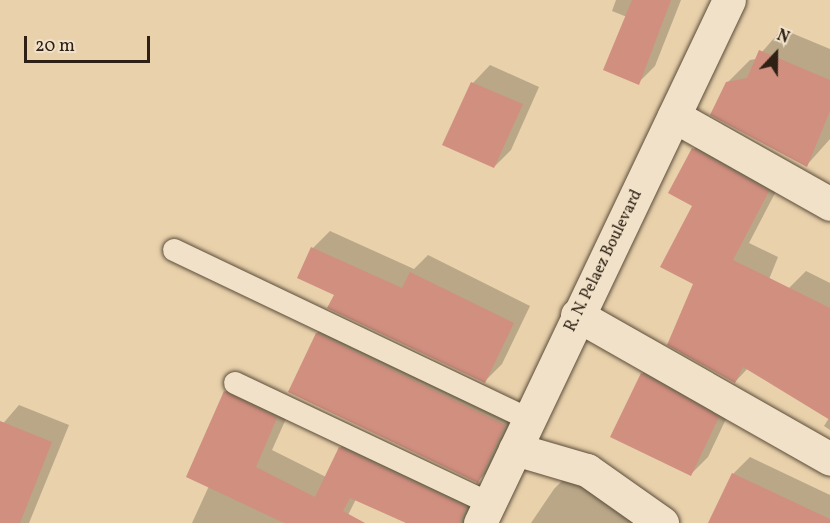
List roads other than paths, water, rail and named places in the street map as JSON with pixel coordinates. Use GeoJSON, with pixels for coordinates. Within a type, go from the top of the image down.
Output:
{"type":"FeatureCollection","features":[{"type":"Feature","properties":{"kind":"street","name":"R. N. Pelaez Boulevard"},"geometry":{"type":"LineString","coordinates":[[485,513],[577,315],[729,0]]}},
{"type":"Feature","properties":{"kind":"street"},"geometry":{"type":"LineString","coordinates":[[674,116],[830,204]]}},
{"type":"Feature","properties":{"kind":"street"},"geometry":{"type":"LineString","coordinates":[[577,315],[830,459]]}},
{"type":"Feature","properties":{"kind":"street"},"geometry":{"type":"LineString","coordinates":[[515,449],[586,471],[625,493],[662,523]]}},
{"type":"Feature","properties":{"kind":"lane"},"geometry":{"type":"LineString","coordinates":[[174,250],[528,419]]}},
{"type":"Feature","properties":{"kind":"lane"},"geometry":{"type":"LineString","coordinates":[[236,383],[485,513]]}}]}
